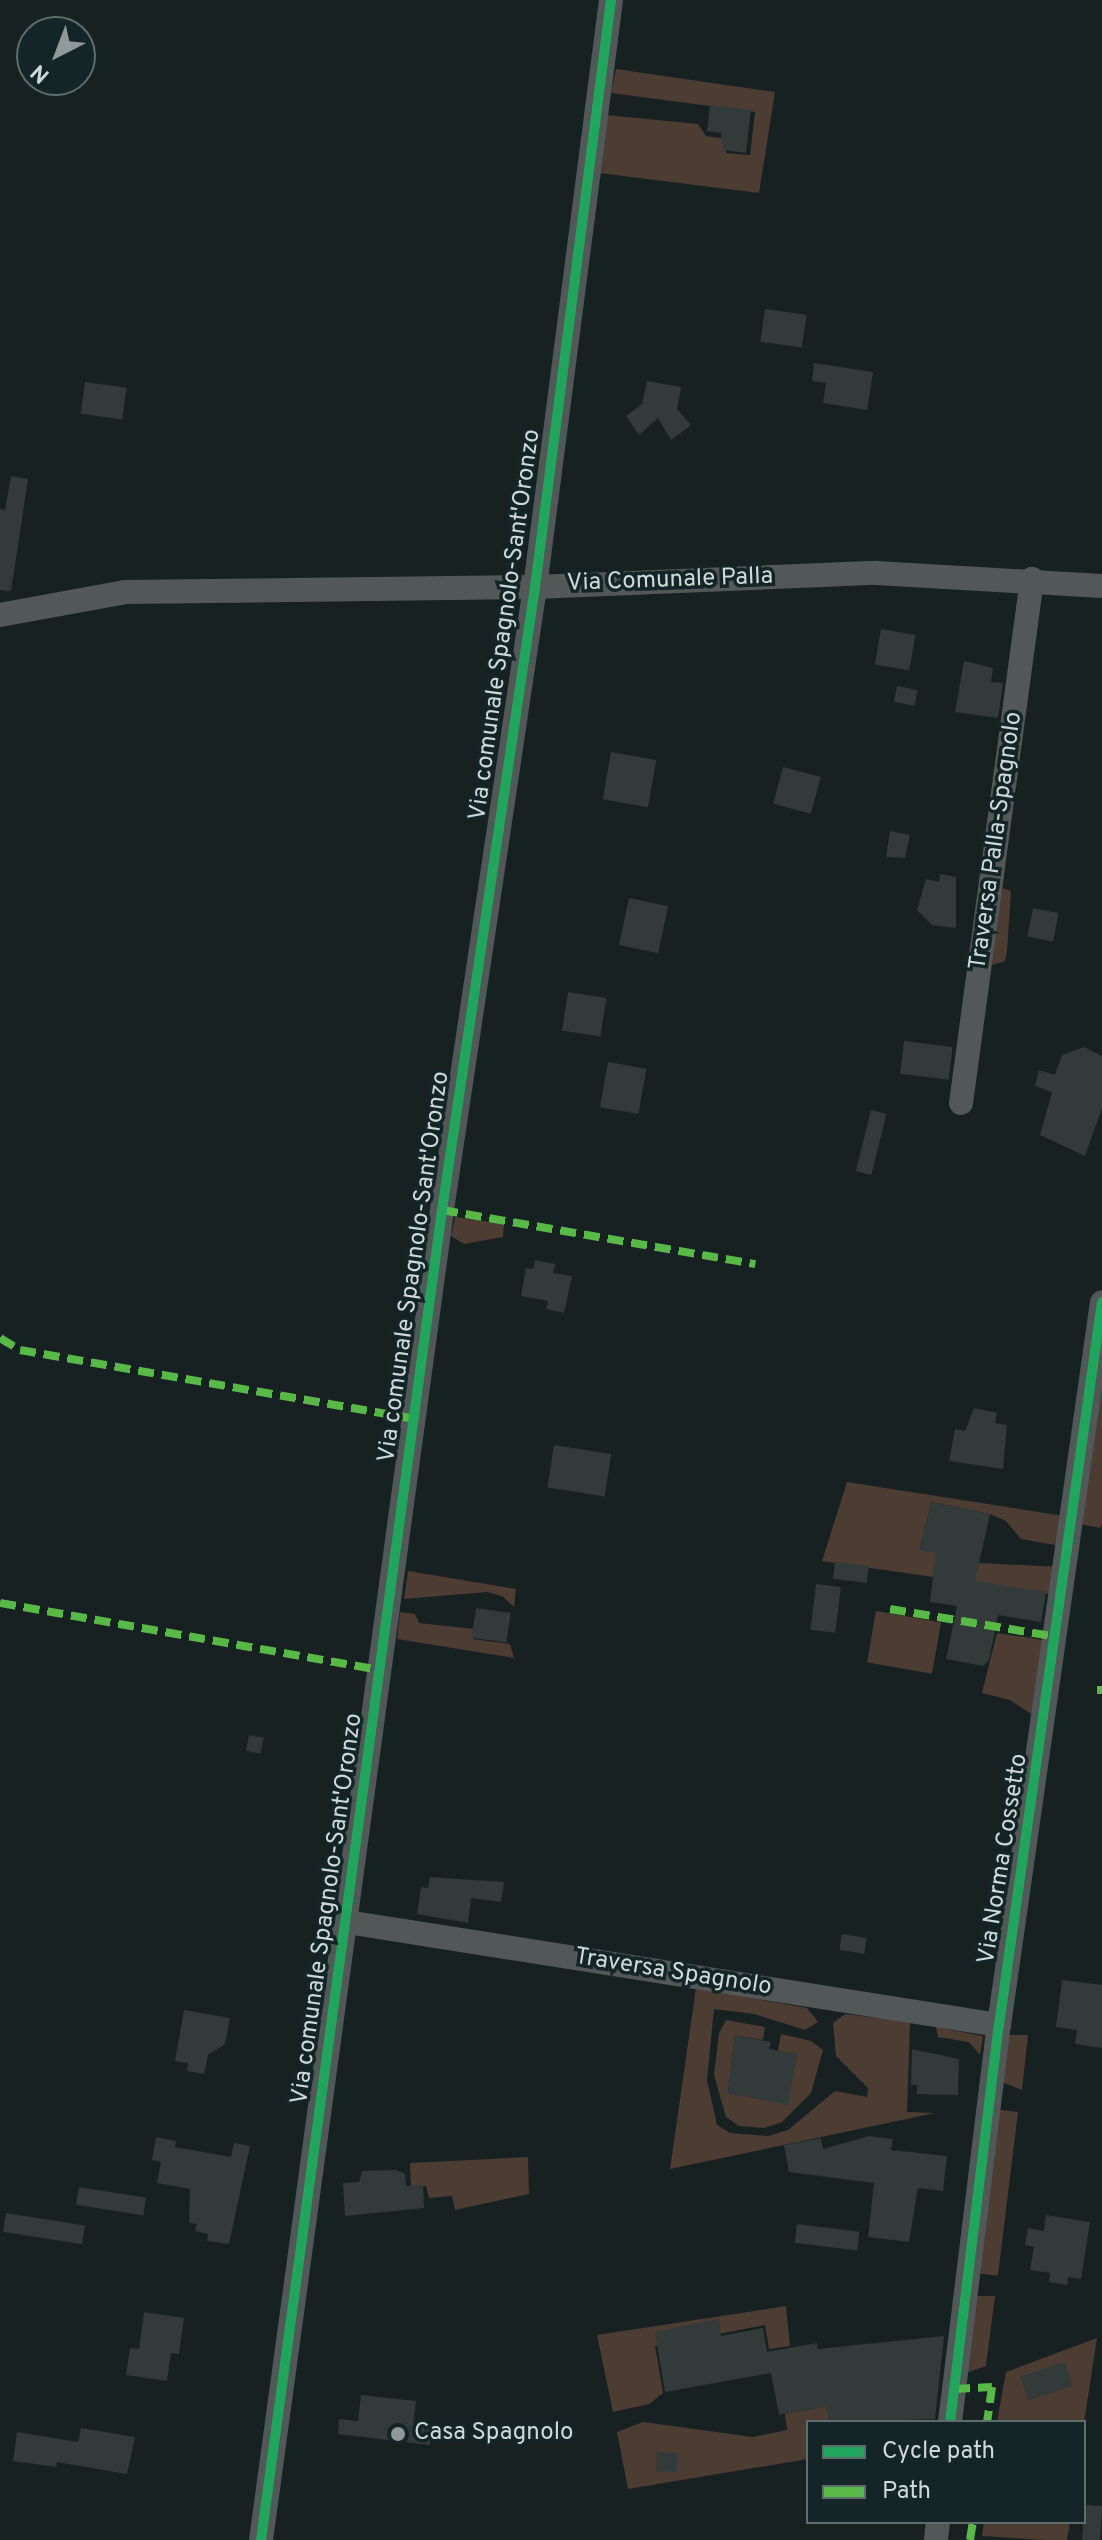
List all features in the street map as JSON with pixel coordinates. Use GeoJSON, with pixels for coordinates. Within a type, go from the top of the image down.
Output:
{"type":"FeatureCollection","features":[{"type":"Feature","properties":{"kind":"street","name":"Via comunale Spagnolo-Sant'Oronzo"},"geometry":{"type":"LineString","coordinates":[[261,2540],[442,1210],[535,587],[611,0]]}},
{"type":"Feature","properties":{"kind":"street","name":"Via Comunale Palla"},"geometry":{"type":"LineString","coordinates":[[0,615],[125,592],[535,587],[876,573],[1032,579],[1102,586]]}},
{"type":"Feature","properties":{"kind":"street","name":"Traversa Palla-Spagnolo"},"geometry":{"type":"LineString","coordinates":[[961,1103],[1032,579]]}},
{"type":"Feature","properties":{"kind":"street","name":"Via Norma Cossetto"},"geometry":{"type":"LineString","coordinates":[[950,2420],[999,2025],[1102,1302]]}},
{"type":"Feature","properties":{"kind":"street","name":"Traversa Spagnolo"},"geometry":{"type":"LineString","coordinates":[[347,1922],[999,2025]]}},
{"type":"Feature","properties":{"kind":"shaded area"},"geometry":{"type":"Polygon","coordinates":[[[616,69],[775,92],[759,193],[599,173],[606,115],[698,124],[706,136],[727,139],[726,153],[750,155],[755,112],[611,93],[616,69]]]}},
{"type":"Feature","properties":{"kind":"shaded area"},"geometry":{"type":"Polygon","coordinates":[[[996,886],[1011,891],[1007,951],[1005,961],[989,966],[996,886]]]}},
{"type":"Feature","properties":{"kind":"shaded area"},"geometry":{"type":"Polygon","coordinates":[[[455,1217],[504,1224],[503,1237],[464,1244],[451,1236],[455,1217]]]}},
{"type":"Feature","properties":{"kind":"shaded area"},"geometry":{"type":"Polygon","coordinates":[[[1102,1354],[1102,1523],[1101,1528],[1079,1524],[1102,1354]]]}},
{"type":"Feature","properties":{"kind":"shaded area"},"geometry":{"type":"Polygon","coordinates":[[[847,1482],[1064,1516],[1061,1546],[1021,1539],[1006,1521],[990,1514],[931,1502],[920,1549],[979,1563],[1060,1567],[1058,1595],[822,1561],[847,1482]]]}},
{"type":"Feature","properties":{"kind":"shaded area"},"geometry":{"type":"Polygon","coordinates":[[[408,1571],[516,1589],[514,1607],[502,1596],[487,1592],[404,1599],[408,1571]]]}},
{"type":"Feature","properties":{"kind":"shaded area"},"geometry":{"type":"Polygon","coordinates":[[[876,1611],[941,1622],[932,1674],[867,1662],[876,1611]]]}},
{"type":"Feature","properties":{"kind":"shaded area"},"geometry":{"type":"Polygon","coordinates":[[[400,1612],[415,1614],[419,1623],[474,1629],[473,1639],[510,1644],[514,1658],[397,1639],[400,1612]]]}},
{"type":"Feature","properties":{"kind":"shaded area"},"geometry":{"type":"Polygon","coordinates":[[[997,1633],[1050,1641],[1039,1719],[1010,1700],[982,1693],[997,1633]]]}},
{"type":"Feature","properties":{"kind":"shaded area"},"geometry":{"type":"Polygon","coordinates":[[[696,1988],[807,2008],[818,2022],[805,2030],[754,2014],[714,2009],[707,2080],[717,2125],[730,2133],[768,2136],[788,2130],[835,2091],[867,2097],[868,2088],[836,2056],[833,2023],[845,2014],[910,2022],[907,2112],[935,2113],[670,2169],[696,1988]]]}},
{"type":"Feature","properties":{"kind":"shaded area"},"geometry":{"type":"Polygon","coordinates":[[[726,2020],[765,2027],[763,2040],[735,2035],[728,2093],[787,2104],[797,2055],[778,2051],[781,2034],[811,2041],[823,2050],[811,2093],[782,2122],[764,2128],[739,2126],[726,2117],[714,2075],[719,2033],[726,2020]]]}},
{"type":"Feature","properties":{"kind":"shaded area"},"geometry":{"type":"Polygon","coordinates":[[[936,2027],[983,2036],[980,2055],[969,2042],[938,2037],[936,2027]]]}},
{"type":"Feature","properties":{"kind":"shaded area"},"geometry":{"type":"Polygon","coordinates":[[[1008,2035],[1028,2035],[1022,2090],[1002,2082],[1008,2035]]]}},
{"type":"Feature","properties":{"kind":"shaded area"},"geometry":{"type":"Polygon","coordinates":[[[999,2110],[1018,2112],[998,2276],[979,2273],[999,2110]]]}},
{"type":"Feature","properties":{"kind":"shaded area"},"geometry":{"type":"Polygon","coordinates":[[[528,2157],[529,2194],[455,2210],[452,2196],[429,2198],[426,2186],[411,2187],[410,2163],[528,2157]]]}},
{"type":"Feature","properties":{"kind":"shaded area"},"geometry":{"type":"Polygon","coordinates":[[[976,2296],[995,2296],[986,2366],[966,2373],[976,2296]]]}},
{"type":"Feature","properties":{"kind":"shaded area"},"geometry":{"type":"Polygon","coordinates":[[[786,2306],[790,2346],[769,2349],[765,2325],[655,2346],[663,2393],[649,2404],[613,2412],[597,2335],[786,2306]]]}},
{"type":"Feature","properties":{"kind":"shaded area"},"geometry":{"type":"Polygon","coordinates":[[[1097,2338],[1084,2420],[997,2420],[1006,2372],[1097,2338]]]}},
{"type":"Feature","properties":{"kind":"shaded area"},"geometry":{"type":"Polygon","coordinates":[[[827,2406],[829,2420],[806,2420],[806,2459],[628,2489],[617,2432],[643,2422],[753,2437],[787,2430],[785,2414],[827,2406]]]}},
{"type":"Feature","properties":{"kind":"shaded area"},"geometry":{"type":"Polygon","coordinates":[[[984,2524],[1070,2524],[1067,2540],[982,2536],[984,2524]]]}},
{"type":"Feature","properties":{"kind":"building"},"geometry":{"type":"Polygon","coordinates":[[[710,105],[751,110],[746,153],[723,150],[721,133],[707,131],[710,105]]]}},
{"type":"Feature","properties":{"kind":"building"},"geometry":{"type":"Polygon","coordinates":[[[765,309],[807,315],[802,348],[760,342],[765,309]]]}},
{"type":"Feature","properties":{"kind":"building"},"geometry":{"type":"Polygon","coordinates":[[[814,363],[873,372],[867,410],[823,403],[826,383],[812,381],[814,363]]]}},
{"type":"Feature","properties":{"kind":"building"},"geometry":{"type":"Polygon","coordinates":[[[647,381],[681,387],[677,409],[691,425],[671,440],[658,418],[639,435],[626,416],[642,404],[647,381]]]}},
{"type":"Feature","properties":{"kind":"building"},"geometry":{"type":"Polygon","coordinates":[[[85,382],[127,388],[122,420],[81,414],[85,382]]]}},
{"type":"Feature","properties":{"kind":"building"},"geometry":{"type":"Polygon","coordinates":[[[11,476],[28,479],[11,591],[0,590],[0,509],[5,510],[11,476]]]}},
{"type":"Feature","properties":{"kind":"building"},"geometry":{"type":"Polygon","coordinates":[[[881,629],[915,635],[909,671],[875,664],[881,629]]]}},
{"type":"Feature","properties":{"kind":"building"},"geometry":{"type":"Polygon","coordinates":[[[964,661],[993,668],[991,682],[1003,683],[998,718],[955,712],[964,661]]]}},
{"type":"Feature","properties":{"kind":"building"},"geometry":{"type":"Polygon","coordinates":[[[897,686],[918,690],[915,706],[894,702],[897,686]]]}},
{"type":"Feature","properties":{"kind":"building"},"geometry":{"type":"Polygon","coordinates":[[[611,752],[656,760],[648,807],[603,799],[611,752]]]}},
{"type":"Feature","properties":{"kind":"building"},"geometry":{"type":"Polygon","coordinates":[[[783,767],[821,777],[811,814],[773,804],[783,767]]]}},
{"type":"Feature","properties":{"kind":"building"},"geometry":{"type":"Polygon","coordinates":[[[890,831],[910,835],[905,858],[886,857],[890,831]]]}},
{"type":"Feature","properties":{"kind":"building"},"geometry":{"type":"Polygon","coordinates":[[[940,874],[956,877],[956,928],[932,925],[917,910],[926,879],[939,882],[940,874]]]}},
{"type":"Feature","properties":{"kind":"building"},"geometry":{"type":"Polygon","coordinates":[[[629,898],[668,906],[658,953],[619,945],[629,898]]]}},
{"type":"Feature","properties":{"kind":"building"},"geometry":{"type":"Polygon","coordinates":[[[1033,908],[1059,913],[1053,941],[1027,936],[1033,908]]]}},
{"type":"Feature","properties":{"kind":"building"},"geometry":{"type":"Polygon","coordinates":[[[568,992],[607,998],[600,1037],[562,1031],[568,992]]]}},
{"type":"Feature","properties":{"kind":"building"},"geometry":{"type":"Polygon","coordinates":[[[904,1041],[953,1047],[949,1080],[900,1074],[904,1041]]]}},
{"type":"Feature","properties":{"kind":"building"},"geometry":{"type":"Polygon","coordinates":[[[1084,1047],[1102,1056],[1102,1108],[1085,1156],[1040,1135],[1052,1092],[1035,1086],[1039,1070],[1055,1075],[1062,1055],[1084,1047]]]}},
{"type":"Feature","properties":{"kind":"building"},"geometry":{"type":"Polygon","coordinates":[[[608,1062],[646,1069],[638,1114],[600,1107],[608,1062]]]}},
{"type":"Feature","properties":{"kind":"building"},"geometry":{"type":"Polygon","coordinates":[[[871,1110],[887,1114],[871,1175],[856,1171],[871,1110]]]}},
{"type":"Feature","properties":{"kind":"building"},"geometry":{"type":"Polygon","coordinates":[[[535,1260],[555,1264],[553,1273],[572,1276],[564,1313],[546,1309],[548,1301],[521,1296],[526,1268],[533,1269],[535,1260]]]}},
{"type":"Feature","properties":{"kind":"building"},"geometry":{"type":"Polygon","coordinates":[[[974,1408],[997,1413],[995,1423],[1007,1425],[1003,1469],[949,1461],[955,1429],[965,1431],[974,1408]]]}},
{"type":"Feature","properties":{"kind":"building"},"geometry":{"type":"Polygon","coordinates":[[[554,1445],[611,1454],[605,1497],[547,1487],[554,1445]]]}},
{"type":"Feature","properties":{"kind":"building"},"geometry":{"type":"Polygon","coordinates":[[[931,1502],[990,1514],[975,1581],[1046,1592],[1041,1622],[998,1615],[989,1660],[983,1666],[946,1659],[957,1606],[930,1602],[936,1553],[920,1550],[931,1502]]]}},
{"type":"Feature","properties":{"kind":"building"},"geometry":{"type":"Polygon","coordinates":[[[835,1562],[869,1566],[867,1583],[833,1579],[835,1562]]]}},
{"type":"Feature","properties":{"kind":"building"},"geometry":{"type":"Polygon","coordinates":[[[816,1584],[841,1587],[835,1633],[810,1630],[816,1584]]]}},
{"type":"Feature","properties":{"kind":"building"},"geometry":{"type":"Polygon","coordinates":[[[476,1608],[511,1613],[506,1643],[472,1638],[476,1608]]]}},
{"type":"Feature","properties":{"kind":"building"},"geometry":{"type":"Polygon","coordinates":[[[249,1735],[264,1738],[261,1754],[246,1751],[249,1735]]]}},
{"type":"Feature","properties":{"kind":"building"},"geometry":{"type":"Polygon","coordinates":[[[430,1877],[504,1882],[501,1902],[471,1898],[468,1923],[417,1914],[421,1887],[428,1888],[430,1877]]]}},
{"type":"Feature","properties":{"kind":"building"},"geometry":{"type":"Polygon","coordinates":[[[842,1934],[867,1938],[864,1954],[839,1950],[842,1934]]]}},
{"type":"Feature","properties":{"kind":"building"},"geometry":{"type":"Polygon","coordinates":[[[1062,1980],[1102,1985],[1102,2048],[1075,2044],[1077,2030],[1056,2027],[1062,1980]]]}},
{"type":"Feature","properties":{"kind":"building"},"geometry":{"type":"Polygon","coordinates":[[[184,2010],[230,2018],[225,2044],[208,2055],[204,2074],[187,2071],[188,2063],[175,2061],[184,2010]]]}},
{"type":"Feature","properties":{"kind":"building"},"geometry":{"type":"Polygon","coordinates":[[[735,2035],[771,2042],[769,2049],[797,2054],[788,2105],[728,2093],[735,2035]]]}},
{"type":"Feature","properties":{"kind":"building"},"geometry":{"type":"Polygon","coordinates":[[[912,2049],[959,2059],[958,2095],[917,2094],[917,2085],[911,2085],[912,2049]]]}},
{"type":"Feature","properties":{"kind":"building"},"geometry":{"type":"Polygon","coordinates":[[[869,2136],[893,2139],[891,2150],[947,2156],[943,2191],[918,2188],[909,2242],[868,2237],[874,2183],[789,2172],[784,2145],[821,2138],[823,2149],[869,2136]]]}},
{"type":"Feature","properties":{"kind":"building"},"geometry":{"type":"Polygon","coordinates":[[[156,2137],[176,2141],[175,2147],[231,2157],[234,2143],[250,2146],[229,2244],[207,2241],[208,2234],[195,2231],[197,2224],[189,2223],[190,2189],[157,2183],[161,2162],[152,2160],[156,2137]]]}},
{"type":"Feature","properties":{"kind":"building"},"geometry":{"type":"Polygon","coordinates":[[[396,2170],[405,2174],[406,2186],[423,2185],[424,2208],[345,2216],[343,2183],[359,2182],[362,2171],[396,2170]]]}},
{"type":"Feature","properties":{"kind":"building"},"geometry":{"type":"Polygon","coordinates":[[[79,2187],[146,2198],[143,2215],[76,2205],[79,2187]]]}},
{"type":"Feature","properties":{"kind":"building"},"geometry":{"type":"Polygon","coordinates":[[[6,2213],[85,2226],[82,2244],[3,2232],[6,2213]]]}},
{"type":"Feature","properties":{"kind":"building"},"geometry":{"type":"Polygon","coordinates":[[[1046,2215],[1090,2222],[1081,2279],[1068,2277],[1067,2285],[1049,2282],[1050,2273],[1030,2270],[1034,2247],[1025,2245],[1028,2228],[1044,2231],[1046,2215]]]}},
{"type":"Feature","properties":{"kind":"building"},"geometry":{"type":"Polygon","coordinates":[[[797,2224],[860,2232],[857,2251],[795,2243],[797,2224]]]}},
{"type":"Feature","properties":{"kind":"building"},"geometry":{"type":"Polygon","coordinates":[[[144,2312],[184,2318],[179,2354],[171,2353],[167,2381],[126,2375],[130,2348],[139,2349],[144,2312]]]}},
{"type":"Feature","properties":{"kind":"building"},"geometry":{"type":"Polygon","coordinates":[[[719,2319],[721,2336],[763,2328],[767,2352],[817,2343],[818,2349],[944,2336],[935,2419],[829,2420],[827,2406],[779,2415],[771,2373],[665,2392],[655,2332],[719,2319]]]}},
{"type":"Feature","properties":{"kind":"building"},"geometry":{"type":"Polygon","coordinates":[[[1065,2362],[1073,2386],[1028,2400],[1020,2377],[1065,2362]]]}},
{"type":"Feature","properties":{"kind":"building"},"geometry":{"type":"Polygon","coordinates":[[[361,2395],[416,2401],[413,2425],[432,2427],[430,2445],[338,2434],[339,2419],[358,2421],[361,2395]]]}},
{"type":"Feature","properties":{"kind":"building"},"geometry":{"type":"Polygon","coordinates":[[[81,2428],[135,2437],[127,2474],[57,2462],[56,2467],[13,2461],[17,2432],[78,2442],[81,2428]]]}},
{"type":"Feature","properties":{"kind":"building"},"geometry":{"type":"Polygon","coordinates":[[[657,2452],[678,2453],[677,2472],[656,2471],[657,2452]]]}},
{"type":"Feature","properties":{"kind":"building"},"geometry":{"type":"Polygon","coordinates":[[[1086,2505],[1102,2506],[1100,2540],[1082,2540],[1086,2505]]]}},
{"type":"Feature","properties":{"kind":"marked path"},"geometry":{"type":"LineString","coordinates":[[442,1210],[755,1264]]}},
{"type":"Feature","properties":{"kind":"marked path"},"geometry":{"type":"LineString","coordinates":[[0,1338],[20,1350],[414,1419]]}},
{"type":"Feature","properties":{"kind":"marked path"},"geometry":{"type":"LineString","coordinates":[[0,1603],[381,1670]]}},
{"type":"Feature","properties":{"kind":"marked path"},"geometry":{"type":"LineString","coordinates":[[890,1609],[1057,1637]]}},
{"type":"Feature","properties":{"kind":"marked path"},"geometry":{"type":"LineString","coordinates":[[1097,1690],[1102,1690]]}},
{"type":"Feature","properties":{"kind":"marked path"},"geometry":{"type":"LineString","coordinates":[[954,2389],[992,2387],[987,2420]]}},
{"type":"Feature","properties":{"kind":"marked path"},"geometry":{"type":"LineString","coordinates":[[970,2540],[973,2524]]}},
{"type":"Feature","properties":{"kind":"cycle path"},"geometry":{"type":"LineString","coordinates":[[261,2540],[442,1210],[535,587],[611,0]]}},
{"type":"Feature","properties":{"kind":"cycle path"},"geometry":{"type":"LineString","coordinates":[[950,2420],[999,2025],[1102,1302]]}},
{"type":"Feature","properties":{"kind":"place","name":"Casa Spagnolo"},"geometry":{"type":"Point","coordinates":[398,2434]}}]}
